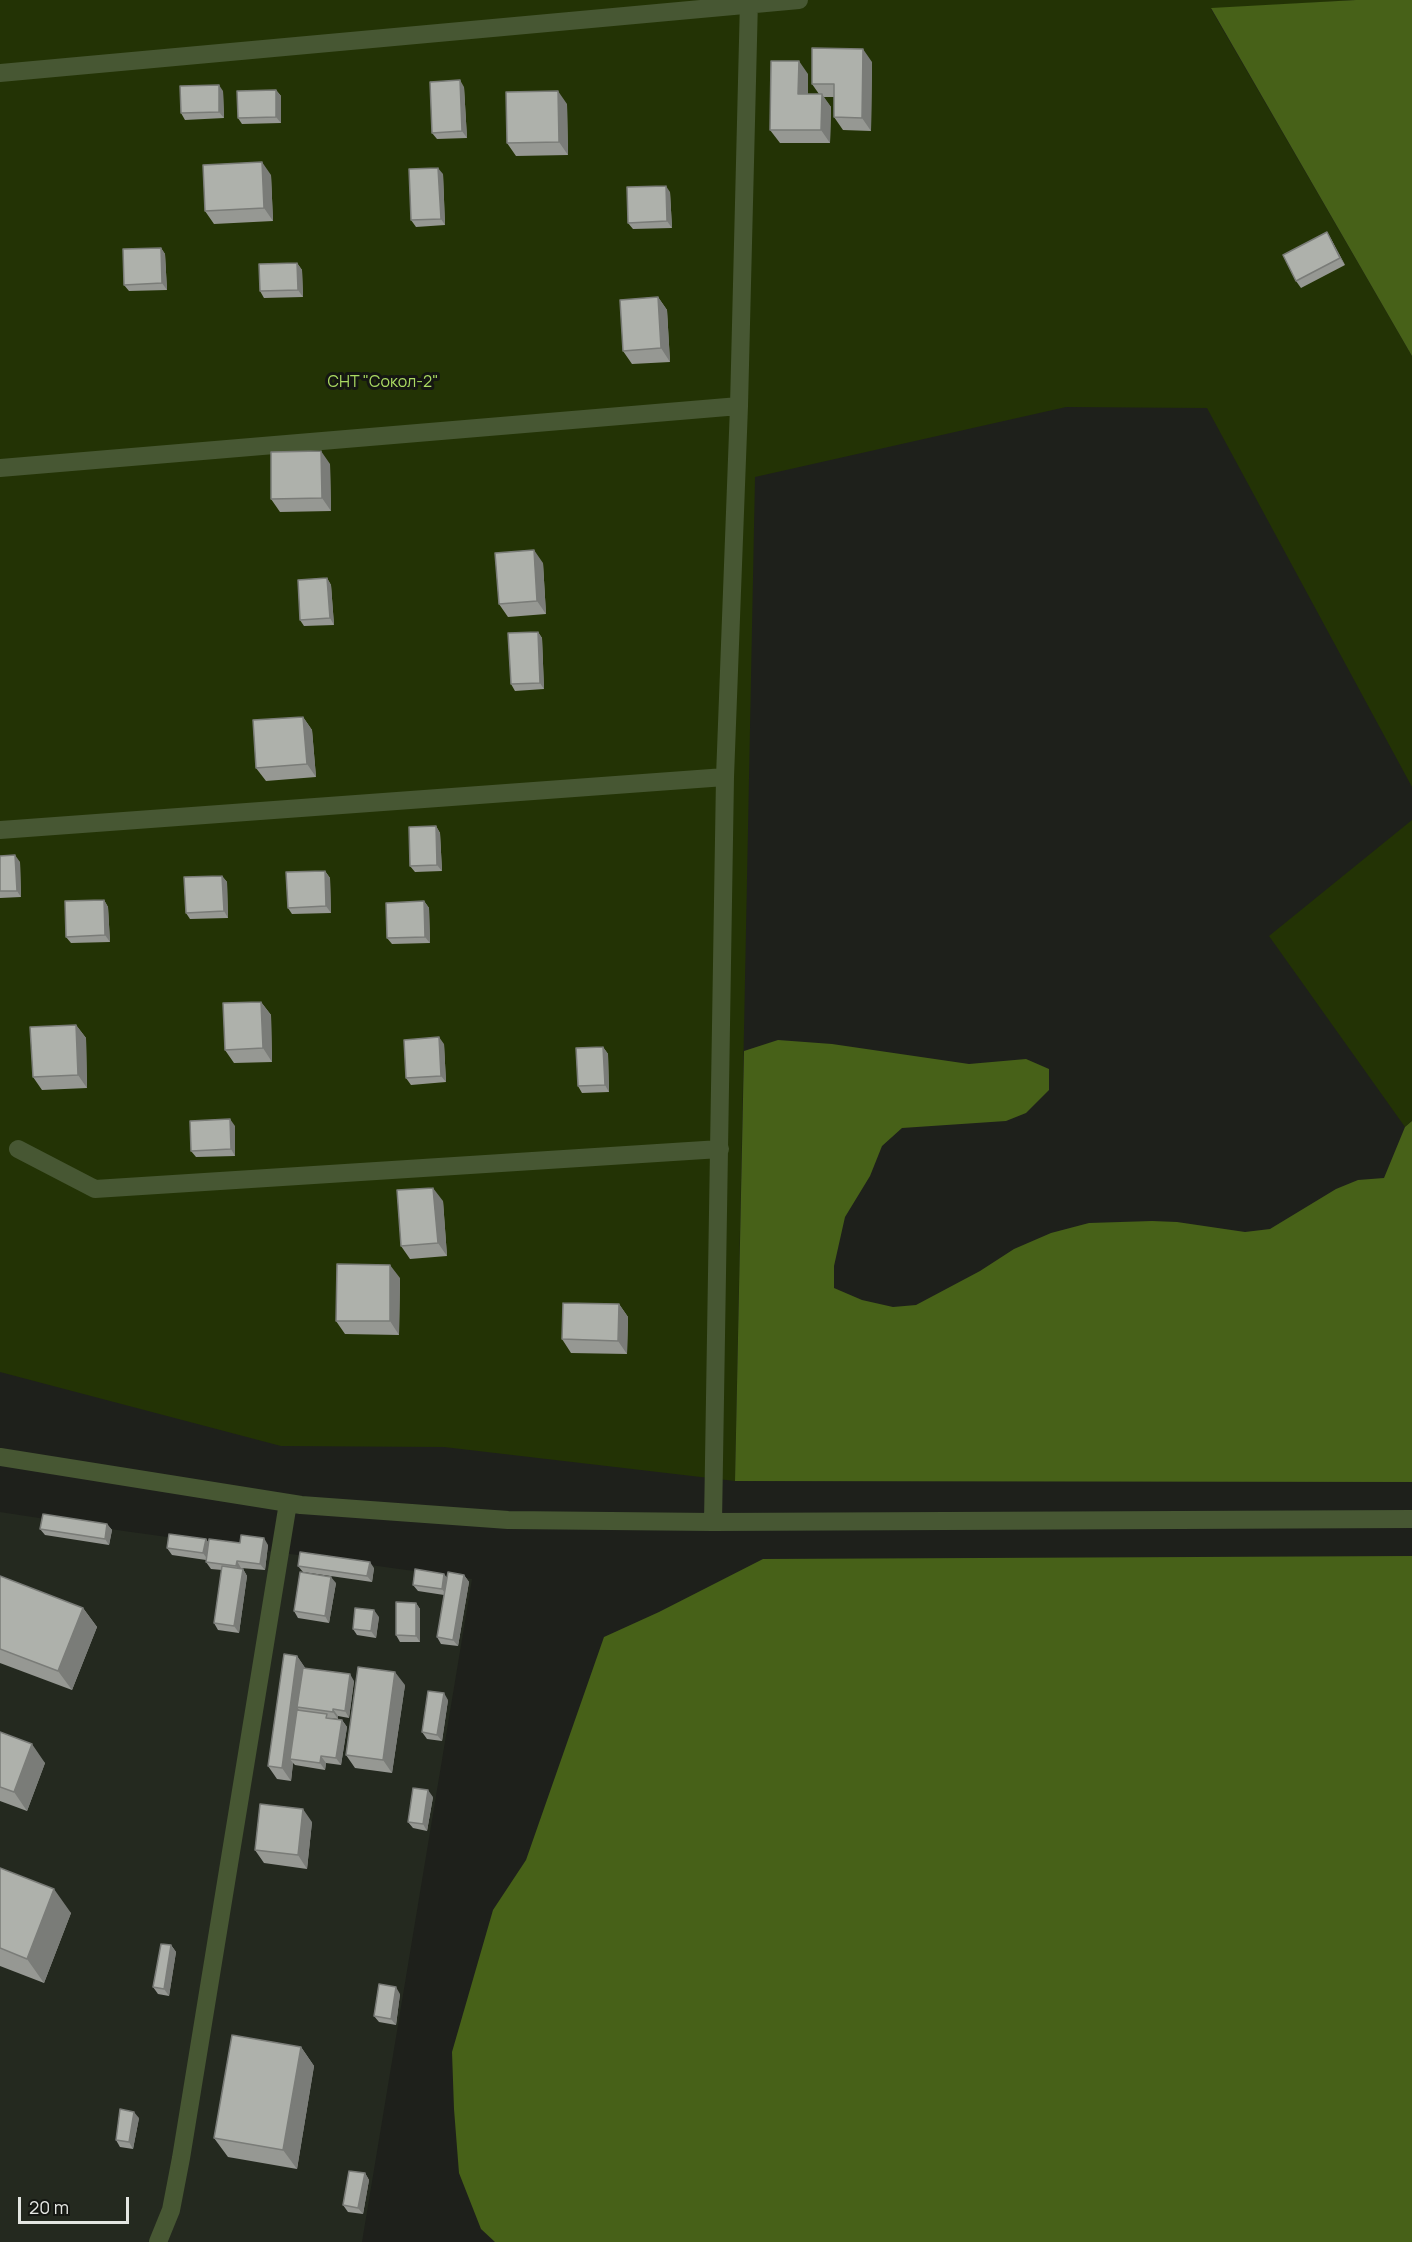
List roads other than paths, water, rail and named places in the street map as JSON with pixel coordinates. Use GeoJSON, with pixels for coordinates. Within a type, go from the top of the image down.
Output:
{"type":"FeatureCollection","features":[{"type":"Feature","properties":{"kind":"street"},"geometry":{"type":"LineString","coordinates":[[0,73],[749,2],[799,0]]}},
{"type":"Feature","properties":{"kind":"street"},"geometry":{"type":"LineString","coordinates":[[713,1522],[725,777],[739,406],[749,2]]}},
{"type":"Feature","properties":{"kind":"street"},"geometry":{"type":"LineString","coordinates":[[0,468],[739,406]]}},
{"type":"Feature","properties":{"kind":"street"},"geometry":{"type":"LineString","coordinates":[[0,830],[725,777]]}},
{"type":"Feature","properties":{"kind":"street"},"geometry":{"type":"LineString","coordinates":[[18,1149],[95,1190],[720,1149]]}},
{"type":"Feature","properties":{"kind":"street"},"geometry":{"type":"LineString","coordinates":[[0,1457],[288,1503],[508,1520],[713,1522],[1412,1519]]}},
{"type":"Feature","properties":{"kind":"street"},"geometry":{"type":"LineString","coordinates":[[158,2242],[171,2210],[181,2158],[288,1503]]}},
{"type":"Feature","properties":{"kind":"park label","name":"СНТ \"Сокол-2\""},"geometry":{"type":"Point","coordinates":[383,383]}}]}
